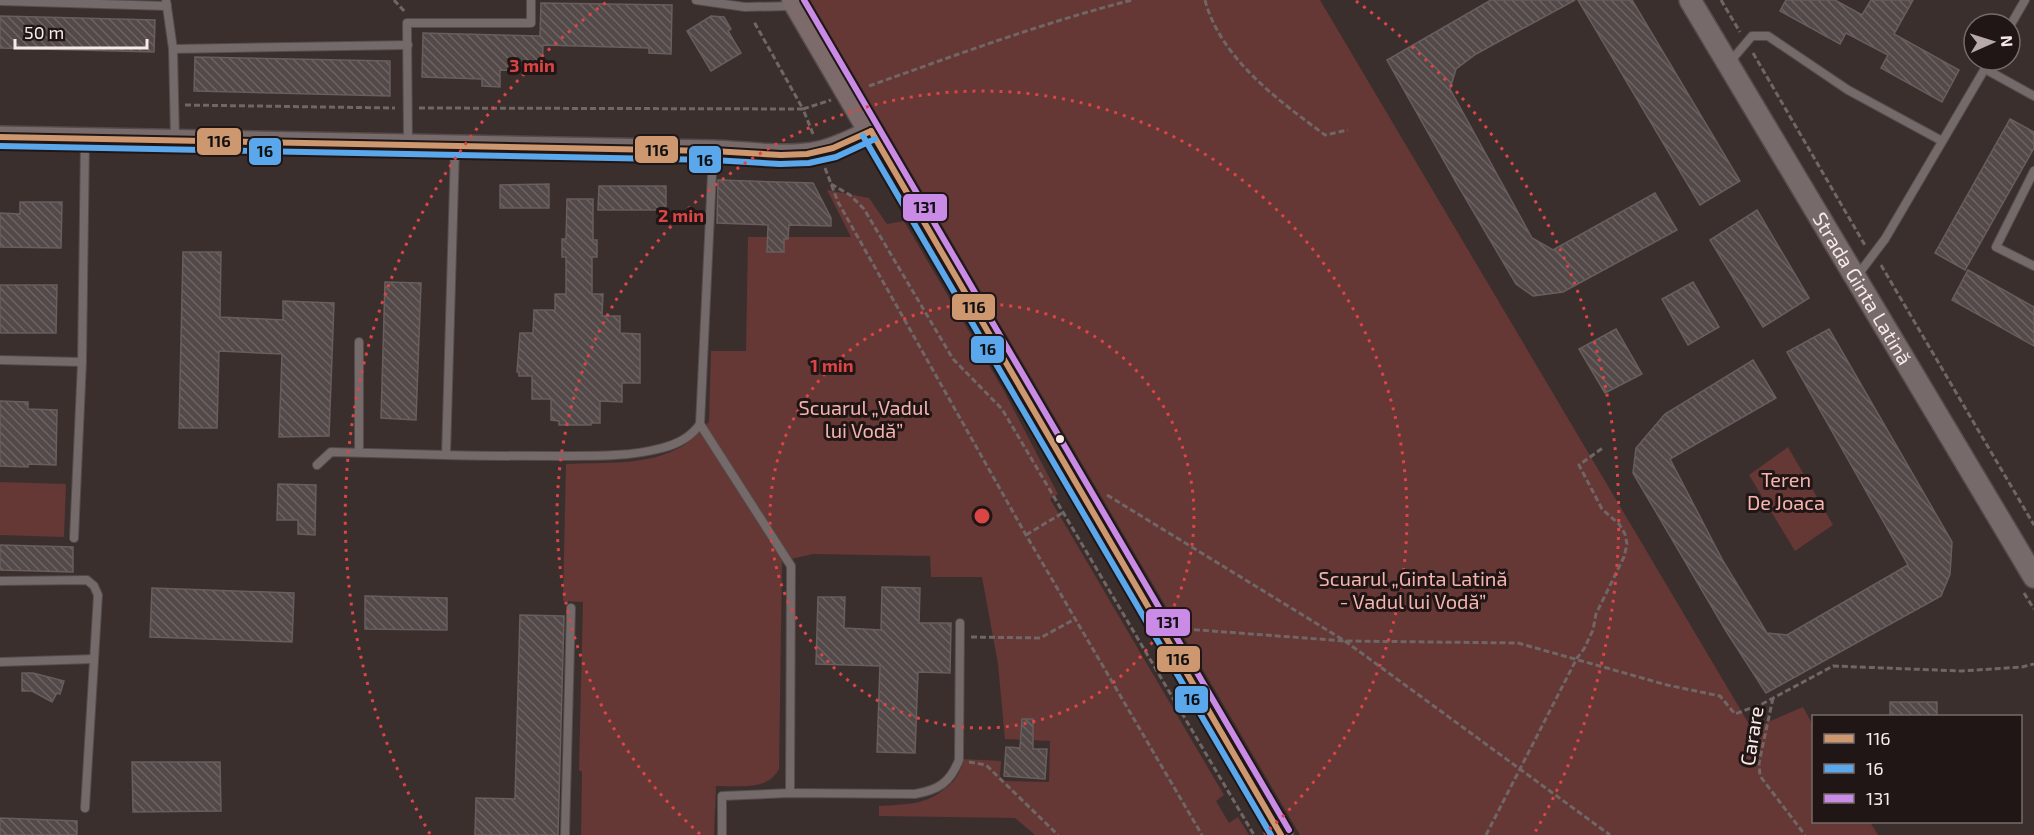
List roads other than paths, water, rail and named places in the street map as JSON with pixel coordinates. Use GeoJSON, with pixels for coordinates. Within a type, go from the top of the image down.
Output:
{"type":"FeatureCollection","features":[{"type":"Feature","properties":{"kind":"main road","name":"Strada Ginta Latină"},"geometry":{"type":"LineString","coordinates":[[1690,0],[2034,577]]}},
{"type":"Feature","properties":{"kind":"main road"},"geometry":{"type":"LineString","coordinates":[[796,3],[1281,835]]}},
{"type":"Feature","properties":{"kind":"main road"},"geometry":{"type":"LineString","coordinates":[[0,137],[408,144],[800,155],[846,144],[871,131]]}},
{"type":"Feature","properties":{"kind":"lane"},"geometry":{"type":"LineString","coordinates":[[408,144],[407,23],[531,24],[531,0]]}},
{"type":"Feature","properties":{"kind":"lane"},"geometry":{"type":"LineString","coordinates":[[696,0],[746,7],[796,3]]}},
{"type":"Feature","properties":{"kind":"lane"},"geometry":{"type":"LineString","coordinates":[[0,1],[166,3],[173,49],[175,141]]}},
{"type":"Feature","properties":{"kind":"lane"},"geometry":{"type":"LineString","coordinates":[[1728,64],[1752,36],[1768,36],[1848,90],[1942,141]]}},
{"type":"Feature","properties":{"kind":"lane"},"geometry":{"type":"LineString","coordinates":[[173,49],[408,45]]}},
{"type":"Feature","properties":{"kind":"lane"},"geometry":{"type":"LineString","coordinates":[[1855,279],[1873,255],[1983,72]]}},
{"type":"Feature","properties":{"kind":"lane"},"geometry":{"type":"LineString","coordinates":[[1990,72],[2034,96]]}},
{"type":"Feature","properties":{"kind":"lane"},"geometry":{"type":"LineString","coordinates":[[74,538],[82,362],[85,139]]}},
{"type":"Feature","properties":{"kind":"lane"},"geometry":{"type":"LineString","coordinates":[[446,455],[455,146]]}},
{"type":"Feature","properties":{"kind":"lane"},"geometry":{"type":"LineString","coordinates":[[317,465],[331,452],[585,456],[642,452],[683,441],[694,433],[700,424],[713,151]]}},
{"type":"Feature","properties":{"kind":"lane"},"geometry":{"type":"LineString","coordinates":[[2034,171],[1996,247],[2034,266]]}},
{"type":"Feature","properties":{"kind":"lane"},"geometry":{"type":"LineString","coordinates":[[359,342],[359,452]]}},
{"type":"Feature","properties":{"kind":"lane"},"geometry":{"type":"LineString","coordinates":[[0,360],[82,362]]}},
{"type":"Feature","properties":{"kind":"lane"},"geometry":{"type":"LineString","coordinates":[[700,424],[791,566],[790,793]]}},
{"type":"Feature","properties":{"kind":"lane"},"geometry":{"type":"LineString","coordinates":[[0,581],[87,580],[94,586],[98,595],[85,808]]}},
{"type":"Feature","properties":{"kind":"lane"},"geometry":{"type":"LineString","coordinates":[[565,835],[571,608]]}},
{"type":"Feature","properties":{"kind":"lane"},"geometry":{"type":"LineString","coordinates":[[722,835],[722,796],[790,793],[915,794],[933,791],[954,773],[959,760],[960,623]]}},
{"type":"Feature","properties":{"kind":"lane"},"geometry":{"type":"LineString","coordinates":[[0,662],[94,659]]}},
{"type":"Feature","properties":{"kind":"park label","name":"Scuarul „Vadul lui Vodă”"},"geometry":{"type":"Point","coordinates":[864,420]}},
{"type":"Feature","properties":{"kind":"park label","name":"Teren De Joaca"},"geometry":{"type":"Point","coordinates":[1786,492]}},
{"type":"Feature","properties":{"kind":"park label","name":"Scuarul „Ginta Latină - Vadul lui Vodă”"},"geometry":{"type":"Point","coordinates":[1413,590]}}]}
